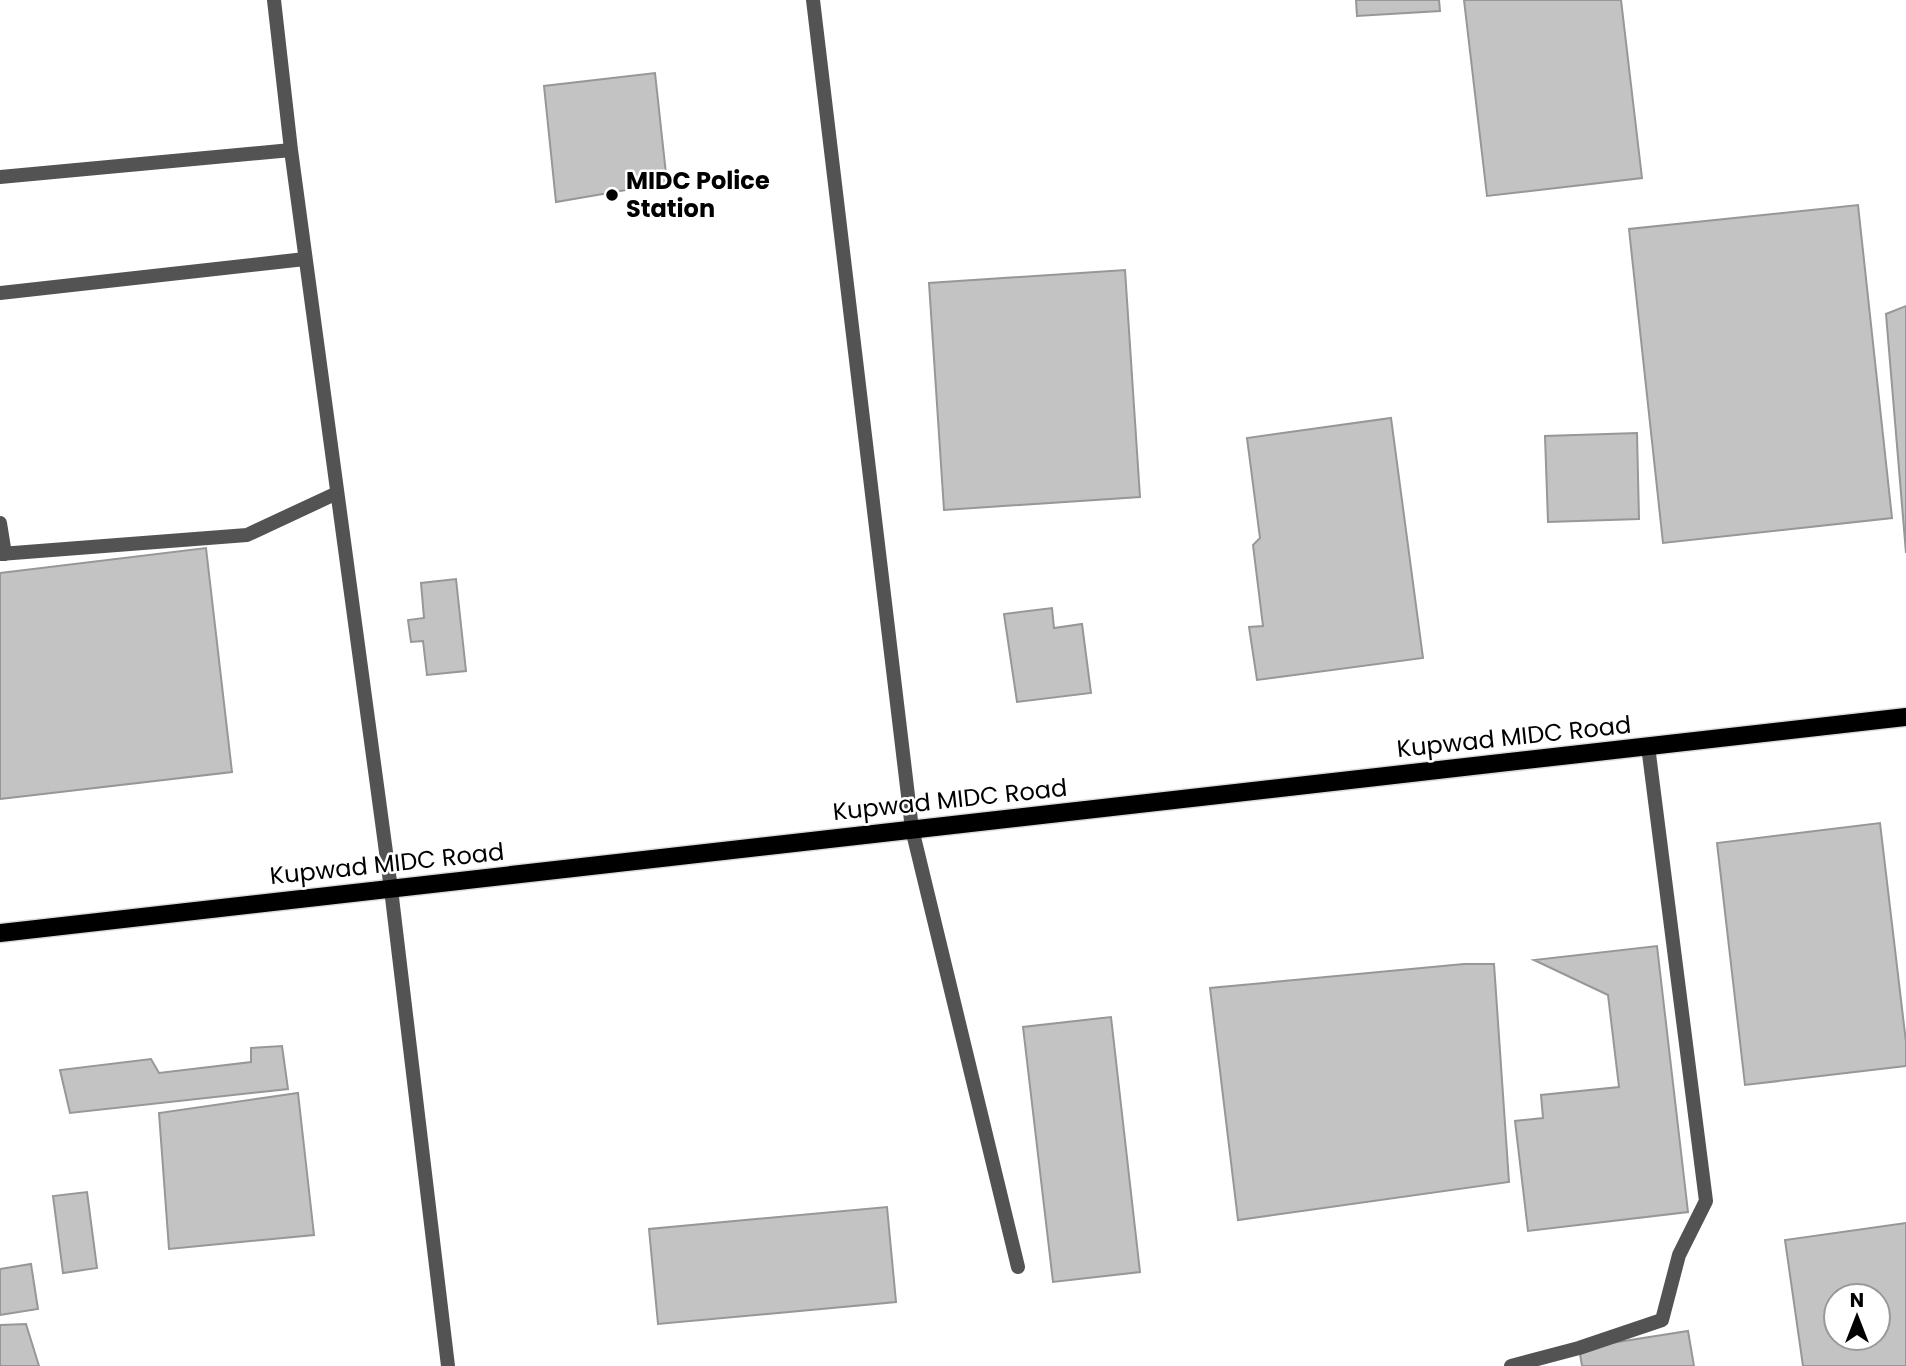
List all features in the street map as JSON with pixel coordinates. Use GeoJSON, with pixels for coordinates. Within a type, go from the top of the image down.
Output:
{"type":"FeatureCollection","features":[{"type":"Feature","properties":{"kind":"main road","name":"Kupwad MIDC Road"},"geometry":{"type":"LineString","coordinates":[[0,933],[1906,717]]}},
{"type":"Feature","properties":{"kind":"street"},"geometry":{"type":"LineString","coordinates":[[274,0],[290,150],[391,889],[448,1366]]}},
{"type":"Feature","properties":{"kind":"street"},"geometry":{"type":"LineString","coordinates":[[813,0],[912,829],[1018,1267]]}},
{"type":"Feature","properties":{"kind":"street"},"geometry":{"type":"LineString","coordinates":[[0,177],[290,150]]}},
{"type":"Feature","properties":{"kind":"street"},"geometry":{"type":"LineString","coordinates":[[0,293],[305,259]]}},
{"type":"Feature","properties":{"kind":"street"},"geometry":{"type":"LineString","coordinates":[[0,523],[3,554],[247,535],[337,494]]}},
{"type":"Feature","properties":{"kind":"street"},"geometry":{"type":"LineString","coordinates":[[1511,1366],[1579,1348],[1662,1320],[1679,1255],[1706,1201],[1648,746]]}},
{"type":"Feature","properties":{"kind":"building"},"geometry":{"type":"Polygon","coordinates":[[[1356,0],[1439,0],[1440,11],[1357,16],[1356,0]]]}},
{"type":"Feature","properties":{"kind":"building"},"geometry":{"type":"Polygon","coordinates":[[[1464,0],[1621,0],[1642,178],[1487,196],[1464,0]]]}},
{"type":"Feature","properties":{"kind":"building"},"geometry":{"type":"Polygon","coordinates":[[[655,73],[667,183],[556,202],[544,86],[655,73]]]}},
{"type":"Feature","properties":{"kind":"building"},"geometry":{"type":"Polygon","coordinates":[[[1858,205],[1892,518],[1663,543],[1629,229],[1858,205]]]}},
{"type":"Feature","properties":{"kind":"building"},"geometry":{"type":"Polygon","coordinates":[[[1125,270],[1140,497],[944,510],[929,283],[1125,270]]]}},
{"type":"Feature","properties":{"kind":"building"},"geometry":{"type":"Polygon","coordinates":[[[1906,306],[1906,553],[1886,314],[1906,306]]]}},
{"type":"Feature","properties":{"kind":"building"},"geometry":{"type":"Polygon","coordinates":[[[1391,418],[1423,658],[1257,680],[1249,627],[1263,626],[1253,545],[1260,538],[1247,438],[1391,418]]]}},
{"type":"Feature","properties":{"kind":"building"},"geometry":{"type":"Polygon","coordinates":[[[1637,433],[1639,519],[1548,522],[1545,436],[1637,433]]]}},
{"type":"Feature","properties":{"kind":"building"},"geometry":{"type":"Polygon","coordinates":[[[206,548],[232,772],[0,799],[0,573],[206,548]]]}},
{"type":"Feature","properties":{"kind":"building"},"geometry":{"type":"Polygon","coordinates":[[[456,579],[466,671],[427,675],[423,641],[411,642],[408,620],[424,618],[421,583],[456,579]]]}},
{"type":"Feature","properties":{"kind":"building"},"geometry":{"type":"Polygon","coordinates":[[[1052,608],[1054,628],[1082,624],[1091,693],[1017,702],[1004,614],[1052,608]]]}},
{"type":"Feature","properties":{"kind":"building"},"geometry":{"type":"Polygon","coordinates":[[[1880,823],[1906,1042],[1906,1066],[1745,1085],[1717,843],[1880,823]]]}},
{"type":"Feature","properties":{"kind":"building"},"geometry":{"type":"Polygon","coordinates":[[[1657,946],[1688,1212],[1528,1231],[1515,1121],[1543,1118],[1541,1095],[1619,1087],[1608,995],[1534,960],[1657,946]]]}},
{"type":"Feature","properties":{"kind":"building"},"geometry":{"type":"Polygon","coordinates":[[[1464,964],[1494,964],[1509,1182],[1238,1220],[1210,988],[1464,964]]]}},
{"type":"Feature","properties":{"kind":"building"},"geometry":{"type":"Polygon","coordinates":[[[1111,1017],[1140,1272],[1053,1282],[1023,1027],[1111,1017]]]}},
{"type":"Feature","properties":{"kind":"building"},"geometry":{"type":"Polygon","coordinates":[[[282,1046],[288,1089],[70,1113],[60,1070],[151,1059],[159,1073],[251,1062],[251,1048],[282,1046]]]}},
{"type":"Feature","properties":{"kind":"building"},"geometry":{"type":"Polygon","coordinates":[[[298,1093],[314,1235],[169,1249],[159,1113],[298,1093]]]}},
{"type":"Feature","properties":{"kind":"building"},"geometry":{"type":"Polygon","coordinates":[[[87,1192],[97,1268],[63,1273],[53,1196],[87,1192]]]}},
{"type":"Feature","properties":{"kind":"building"},"geometry":{"type":"Polygon","coordinates":[[[887,1207],[896,1302],[658,1324],[649,1229],[887,1207]]]}},
{"type":"Feature","properties":{"kind":"building"},"geometry":{"type":"Polygon","coordinates":[[[1906,1223],[1906,1366],[1803,1366],[1785,1240],[1906,1223]]]}},
{"type":"Feature","properties":{"kind":"building"},"geometry":{"type":"Polygon","coordinates":[[[31,1264],[38,1309],[0,1315],[0,1269],[31,1264]]]}},
{"type":"Feature","properties":{"kind":"building"},"geometry":{"type":"Polygon","coordinates":[[[26,1324],[39,1366],[0,1366],[0,1325],[26,1324]]]}},
{"type":"Feature","properties":{"kind":"building"},"geometry":{"type":"Polygon","coordinates":[[[1688,1331],[1694,1366],[1582,1366],[1579,1348],[1688,1331]]]}},
{"type":"Feature","properties":{"kind":"place","name":"MIDC Police Station"},"geometry":{"type":"Point","coordinates":[612,195]}}]}
